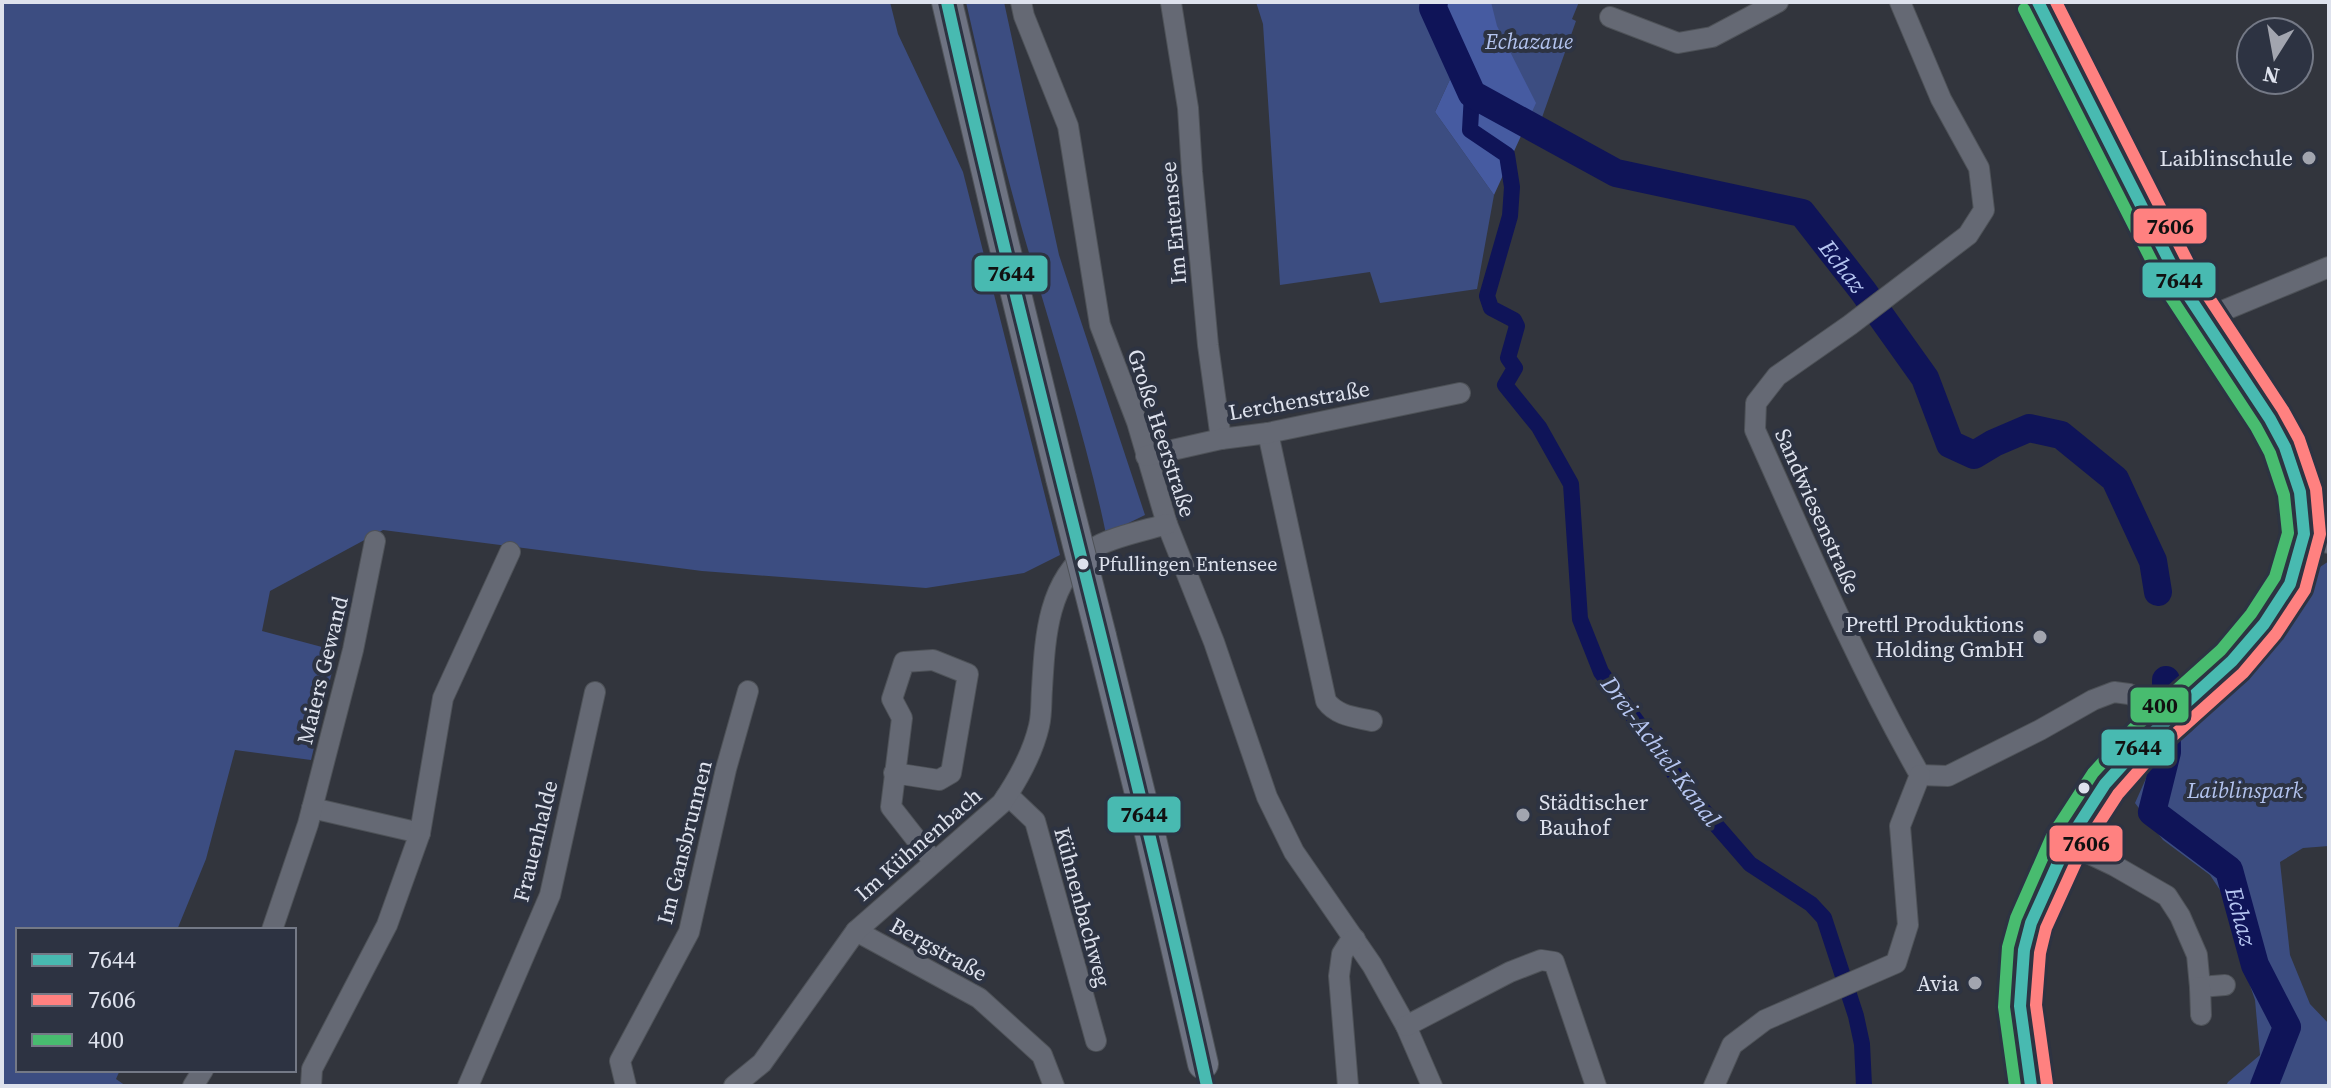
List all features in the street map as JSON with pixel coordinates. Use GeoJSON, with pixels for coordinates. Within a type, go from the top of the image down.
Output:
{"type":"FeatureCollection","features":[{"type":"Feature","properties":{"kind":"main road"},"geometry":{"type":"LineString","coordinates":[[947,2],[1203,1064]]}},
{"type":"Feature","properties":{"kind":"main road"},"geometry":{"type":"LineString","coordinates":[[2031,1086],[2020,1006],[2024,950],[2031,923],[2067,843],[2105,784],[2151,734],[2232,661],[2264,624],[2316,536],[2285,447],[2270,419],[2182,286],[2038,2]]}},
{"type":"Feature","properties":{"kind":"street","name":"Große Heerstraße"},"geometry":{"type":"LineString","coordinates":[[1021,2],[1068,126],[1100,325],[1137,422],[1167,524],[1214,642],[1272,809],[1294,852],[1355,939],[1406,1026],[1432,1086]]}},
{"type":"Feature","properties":{"kind":"street"},"geometry":{"type":"LineString","coordinates":[[1610,17],[1678,43],[1712,37],[1778,2]]}},
{"type":"Feature","properties":{"kind":"street","name":"Sandwiesenstraße"},"geometry":{"type":"LineString","coordinates":[[1900,2],[1941,99],[1979,168],[1984,210],[1968,235],[1777,376],[1756,403],[1755,430],[1857,655],[1920,775]]}},
{"type":"Feature","properties":{"kind":"street","name":"Im Entensee"},"geometry":{"type":"LineString","coordinates":[[1171,3],[1188,108],[1208,345],[1221,439]]}},
{"type":"Feature","properties":{"kind":"street"},"geometry":{"type":"LineString","coordinates":[[2203,319],[2329,267]]}},
{"type":"Feature","properties":{"kind":"street","name":"Lerchenstraße"},"geometry":{"type":"LineString","coordinates":[[1146,456],[1460,393]]}},
{"type":"Feature","properties":{"kind":"street"},"geometry":{"type":"LineString","coordinates":[[1268,433],[1326,701],[1340,713],[1372,721]]}},
{"type":"Feature","properties":{"kind":"street","name":"Im Kühnenbach"},"geometry":{"type":"LineString","coordinates":[[734,1086],[762,1063],[856,931],[1006,797],[1040,725],[1045,647],[1052,607],[1060,585],[1071,569],[1093,548],[1167,524]]}},
{"type":"Feature","properties":{"kind":"street","name":"Maiers Gewand"},"geometry":{"type":"LineString","coordinates":[[273,928],[312,808],[353,650],[375,541]]}},
{"type":"Feature","properties":{"kind":"street"},"geometry":{"type":"LineString","coordinates":[[311,1086],[312,1069],[387,925],[420,833],[443,698],[510,552]]}},
{"type":"Feature","properties":{"kind":"street"},"geometry":{"type":"LineString","coordinates":[[894,773],[939,780],[951,773],[968,674],[933,660],[904,662],[892,699],[902,718],[894,773],[891,807],[934,862]]}},
{"type":"Feature","properties":{"kind":"street","name":"Im Gansbrunnen"},"geometry":{"type":"LineString","coordinates":[[626,1086],[620,1061],[689,932],[726,769],[748,691]]}},
{"type":"Feature","properties":{"kind":"street","name":"Frauenhalde"},"geometry":{"type":"LineString","coordinates":[[468,1086],[550,895],[595,692]]}},
{"type":"Feature","properties":{"kind":"street"},"geometry":{"type":"LineString","coordinates":[[1714,1086],[1732,1045],[1765,1020],[1896,963],[1908,925],[1900,826],[1920,775],[1948,776],[2114,692],[2142,700],[2151,734]]}},
{"type":"Feature","properties":{"kind":"street","name":"Kühnenbachweg"},"geometry":{"type":"LineString","coordinates":[[1006,797],[1035,821],[1096,1041]]}},
{"type":"Feature","properties":{"kind":"street"},"geometry":{"type":"LineString","coordinates":[[312,808],[420,833]]}},
{"type":"Feature","properties":{"kind":"street"},"geometry":{"type":"LineString","coordinates":[[2067,843],[2167,896],[2180,916],[2197,955],[2201,1015]]}},
{"type":"Feature","properties":{"kind":"street","name":"Bergstraße"},"geometry":{"type":"LineString","coordinates":[[856,931],[979,998],[1042,1055],[1054,1086]]}},
{"type":"Feature","properties":{"kind":"street"},"geometry":{"type":"LineString","coordinates":[[1348,1086],[1339,976],[1342,954],[1355,939]]}},
{"type":"Feature","properties":{"kind":"street"},"geometry":{"type":"LineString","coordinates":[[1406,1026],[1510,972],[1541,960],[1554,962],[1596,1086]]}},
{"type":"Feature","properties":{"kind":"street"},"geometry":{"type":"LineString","coordinates":[[2200,987],[2225,985]]}},
{"type":"Feature","properties":{"kind":"green space"},"geometry":{"type":"Polygon","coordinates":[[[2,2],[890,2],[898,34],[963,172],[1060,555],[1024,573],[926,588],[702,571],[383,530],[270,591],[262,631],[337,651],[311,760],[235,750],[206,859],[178,928],[16,928],[16,1072],[119,1072],[116,1079],[126,1086],[2,1086],[2,2]]]}},
{"type":"Feature","properties":{"kind":"green space"},"geometry":{"type":"Polygon","coordinates":[[[966,2],[1004,2],[1059,255],[1145,515],[1106,534],[1081,432],[1005,166],[966,2]]]}},
{"type":"Feature","properties":{"kind":"green space","name":"Echazaue"},"geometry":{"type":"Polygon","coordinates":[[[1256,2],[1579,2],[1572,19],[1576,21],[1539,126],[1490,51],[1452,75],[1435,112],[1494,195],[1477,289],[1380,303],[1370,272],[1280,285],[1263,24],[1256,2]]]}},
{"type":"Feature","properties":{"kind":"green space","name":"Laiblinspark"},"geometry":{"type":"Polygon","coordinates":[[[2329,561],[2329,846],[2303,848],[2280,862],[2290,955],[2310,1004],[2329,1024],[2329,1086],[2226,1086],[2260,1055],[2255,1000],[2243,965],[2241,931],[2228,902],[2210,875],[2163,840],[2135,803],[2152,765],[2192,731],[2260,656],[2289,618],[2314,571],[2329,561]]]}},
{"type":"Feature","properties":{"kind":"shaded area"},"geometry":{"type":"Polygon","coordinates":[[[1424,2],[1491,2],[1497,26],[1536,103],[1494,195],[1435,112],[1452,75],[1424,2]]]}},
{"type":"Feature","properties":{"kind":"waterway","name":"Echaz"},"geometry":{"type":"LineString","coordinates":[[1434,2],[1433,8],[1472,94],[1616,173],[1802,213],[1925,378],[1950,444],[1974,455],[2029,428],[2061,435],[2115,479],[2153,561],[2158,592]]}},
{"type":"Feature","properties":{"kind":"waterway","name":"Drei-Achtel-Kanal"},"geometry":{"type":"LineString","coordinates":[[1472,94],[1470,130],[1507,155],[1512,187],[1510,216],[1487,296],[1491,308],[1514,320],[1517,326],[1508,358],[1515,368],[1505,385],[1539,427],[1571,484],[1580,619],[1601,672],[1690,795],[1750,864],[1811,904],[1824,918],[1856,1016],[1862,1044],[1864,1086]]}},
{"type":"Feature","properties":{"kind":"waterway","name":"Echaz"},"geometry":{"type":"LineString","coordinates":[[2166,680],[2167,752],[2152,812],[2229,870],[2255,965],[2287,1027],[2264,1086]]}},
{"type":"Feature","properties":{"kind":"transit line","name":"7644"},"geometry":{"type":"LineString","coordinates":[[947,2],[1207,1086]]}},
{"type":"Feature","properties":{"kind":"transit line","name":"7644"},"geometry":{"type":"LineString","coordinates":[[2031,1086],[2020,1006],[2024,950],[2031,923],[2067,843],[2105,784],[2144,741],[2232,661],[2264,624],[2290,584],[2304,534],[2300,492],[2285,447],[2270,419],[2182,286],[2038,2]]}},
{"type":"Feature","properties":{"kind":"transit line","name":"7606"},"geometry":{"type":"LineString","coordinates":[[2047,1084],[2036,1005],[2040,953],[2046,928],[2081,851],[2118,794],[2155,752],[2243,673],[2276,634],[2305,590],[2320,534],[2316,489],[2299,439],[2196,278],[2056,2]]}},
{"type":"Feature","properties":{"kind":"transit line","name":"400"},"geometry":{"type":"LineString","coordinates":[[2015,1086],[2004,1007],[2008,947],[2016,918],[2052,836],[2093,773],[2133,729],[2221,650],[2251,614],[2275,577],[2288,533],[2284,495],[2270,453],[2168,293],[2024,9]]}},
{"type":"Feature","properties":{"kind":"place","name":"Laiblinschule"},"geometry":{"type":"Point","coordinates":[2309,158]}},
{"type":"Feature","properties":{"kind":"place","name":"Pfullingen Entensee"},"geometry":{"type":"Point","coordinates":[1083,564]}},
{"type":"Feature","properties":{"kind":"place","name":"Prettl Produktions Holding GmbH"},"geometry":{"type":"Point","coordinates":[2040,637]}},
{"type":"Feature","properties":{"kind":"place","name":"Städtischer Bauhof"},"geometry":{"type":"Point","coordinates":[1523,815]}},
{"type":"Feature","properties":{"kind":"place","name":"Avia"},"geometry":{"type":"Point","coordinates":[1975,983]}}]}
